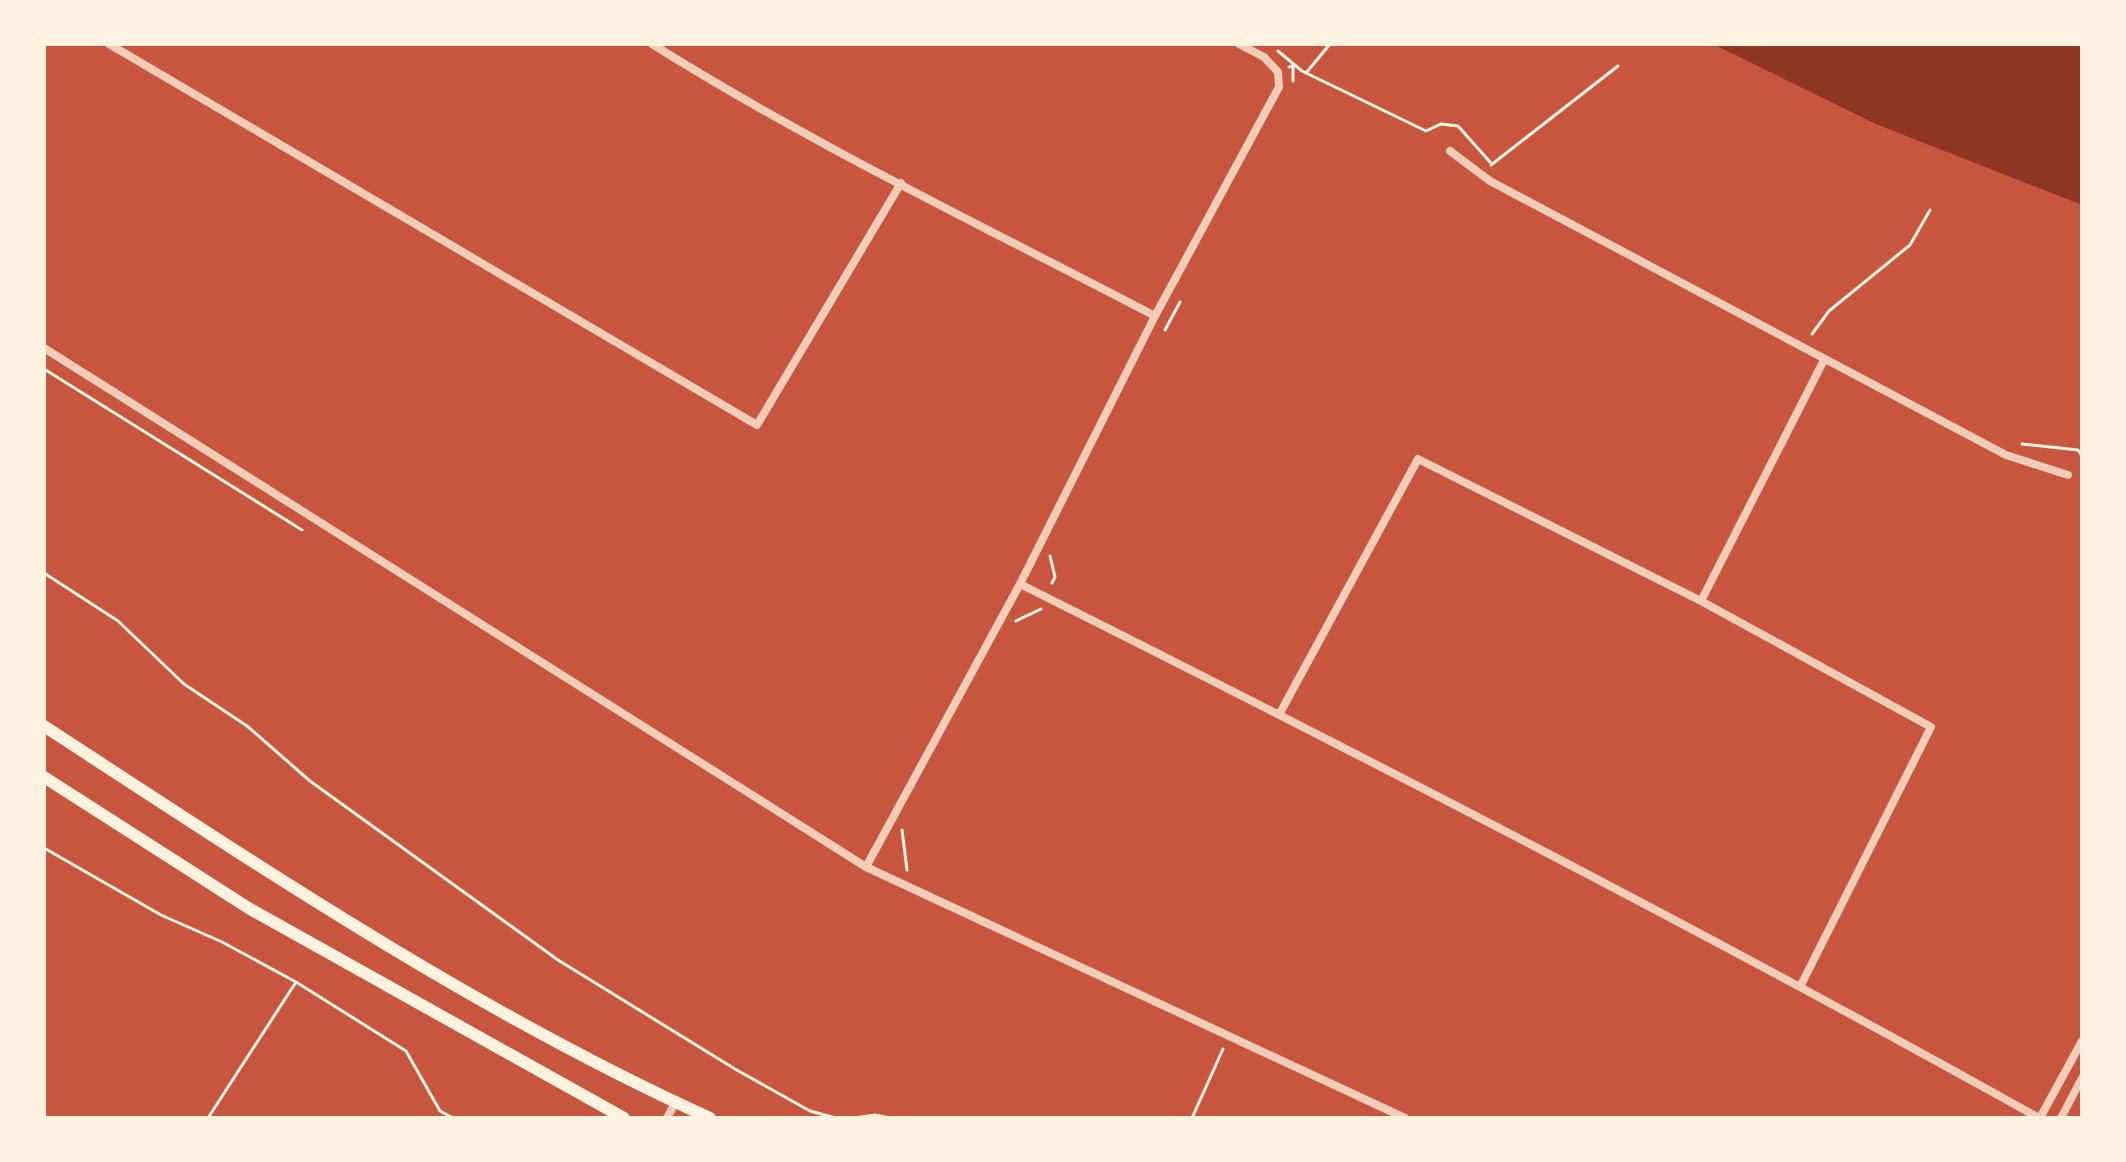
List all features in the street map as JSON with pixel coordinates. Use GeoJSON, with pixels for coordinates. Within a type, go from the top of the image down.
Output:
{"type":"FeatureCollection","features":[{"type":"Feature","properties":{"kind":"main road"},"geometry":{"type":"LineString","coordinates":[[44,726],[272,874],[512,1017],[704,1117]]}},
{"type":"Feature","properties":{"kind":"main road"},"geometry":{"type":"LineString","coordinates":[[44,777],[250,909],[624,1118]]}},
{"type":"Feature","properties":{"kind":"street"},"geometry":{"type":"LineString","coordinates":[[109,44],[757,425],[901,183]]}},
{"type":"Feature","properties":{"kind":"street"},"geometry":{"type":"LineString","coordinates":[[652,44],[705,77],[901,183],[1155,316]]}},
{"type":"Feature","properties":{"kind":"street"},"geometry":{"type":"LineString","coordinates":[[866,867],[1020,584],[1155,316],[1279,87],[1278,72],[1264,57],[1239,44]]}},
{"type":"Feature","properties":{"kind":"street"},"geometry":{"type":"LineString","coordinates":[[1450,151],[1490,181],[1824,360],[2006,455],[2068,475]]}},
{"type":"Feature","properties":{"kind":"street"},"geometry":{"type":"LineString","coordinates":[[44,348],[866,867],[1405,1118]]}},
{"type":"Feature","properties":{"kind":"street"},"geometry":{"type":"LineString","coordinates":[[1701,601],[1824,360]]}},
{"type":"Feature","properties":{"kind":"street"},"geometry":{"type":"LineString","coordinates":[[1280,713],[1418,459],[1701,601],[1931,727],[1801,985]]}},
{"type":"Feature","properties":{"kind":"street"},"geometry":{"type":"LineString","coordinates":[[1020,584],[1280,713],[1801,985],[2040,1118],[2082,1041]]}},
{"type":"Feature","properties":{"kind":"street"},"geometry":{"type":"LineString","coordinates":[[2061,1118],[2082,1078]]}},
{"type":"Feature","properties":{"kind":"street"},"geometry":{"type":"LineString","coordinates":[[667,1118],[675,1103]]}},
{"type":"Feature","properties":{"kind":"path"},"geometry":{"type":"LineString","coordinates":[[1306,73],[1330,44]]}},
{"type":"Feature","properties":{"kind":"path"},"geometry":{"type":"LineString","coordinates":[[1491,165],[1618,66]]}},
{"type":"Feature","properties":{"kind":"path"},"geometry":{"type":"LineString","coordinates":[[1809,337],[1829,311],[1910,245],[1930,210]]}},
{"type":"Feature","properties":{"kind":"path"},"geometry":{"type":"LineString","coordinates":[[2078,450],[2082,443]]}},
{"type":"Feature","properties":{"kind":"path"},"geometry":{"type":"LineString","coordinates":[[44,573],[118,621],[184,684],[247,726],[310,781],[558,960],[735,1069],[810,1111],[836,1118]]}},
{"type":"Feature","properties":{"kind":"path"},"geometry":{"type":"LineString","coordinates":[[44,848],[161,915],[222,942],[296,982],[406,1051],[440,1111],[453,1118]]}},
{"type":"Feature","properties":{"kind":"path"},"geometry":{"type":"LineString","coordinates":[[208,1118],[296,982]]}},
{"type":"Feature","properties":{"kind":"path"},"geometry":{"type":"LineString","coordinates":[[1192,1118],[1224,1047]]}},
{"type":"Feature","properties":{"kind":"path"},"geometry":{"type":"LineString","coordinates":[[855,1118],[875,1115],[890,1118]]}},
{"type":"Feature","properties":{"kind":"shaded area"},"geometry":{"type":"Polygon","coordinates":[[[1713,44],[2082,44],[2082,205],[1876,124],[1713,44]]]}}]}
